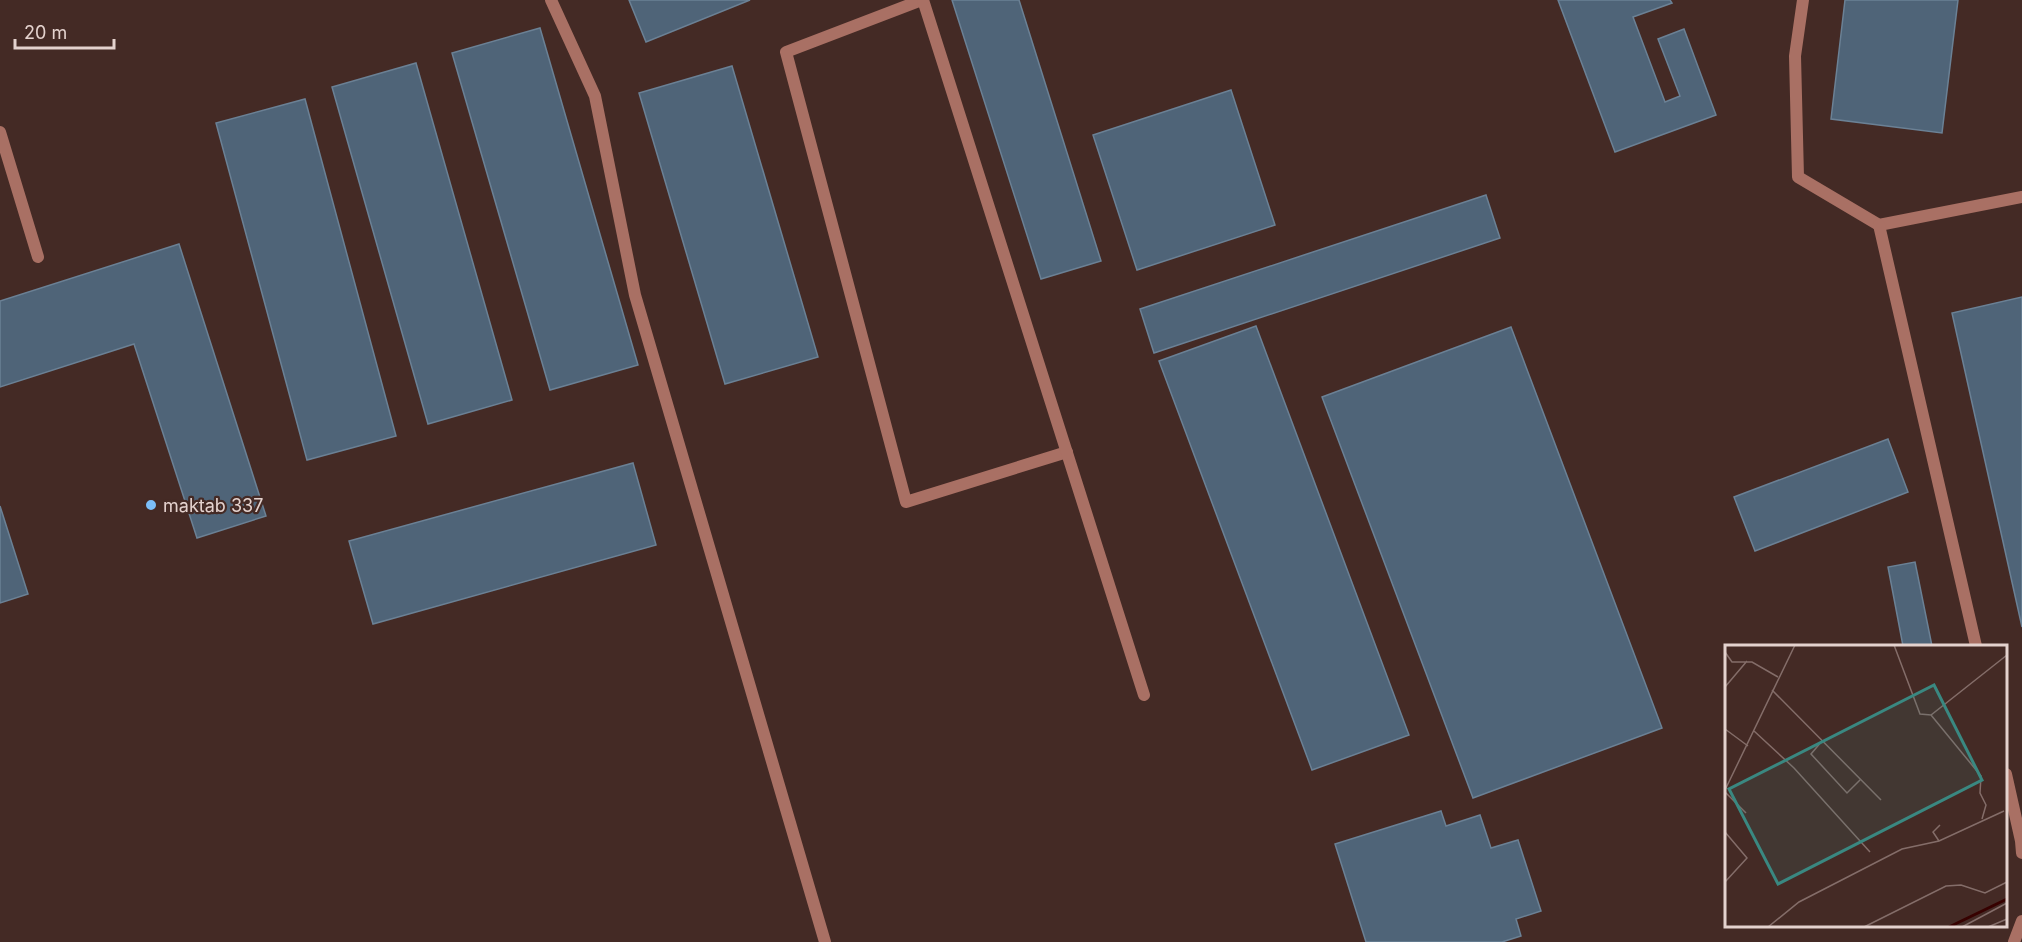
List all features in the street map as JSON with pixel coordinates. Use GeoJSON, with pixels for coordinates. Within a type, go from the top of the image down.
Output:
{"type":"FeatureCollection","features":[{"type":"Feature","properties":{"kind":"lane"},"geometry":{"type":"LineString","coordinates":[[551,0],[595,96],[635,296],[825,942]]}},
{"type":"Feature","properties":{"kind":"lane"},"geometry":{"type":"LineString","coordinates":[[1067,452],[906,502],[786,52],[923,0],[1067,452],[1144,695]]}},
{"type":"Feature","properties":{"kind":"lane"},"geometry":{"type":"LineString","coordinates":[[1803,0],[1795,56],[1798,177],[1879,225],[2022,197]]}},
{"type":"Feature","properties":{"kind":"lane"},"geometry":{"type":"LineString","coordinates":[[0,132],[38,256]]}},
{"type":"Feature","properties":{"kind":"lane"},"geometry":{"type":"LineString","coordinates":[[1879,225],[1976,645]]}},
{"type":"Feature","properties":{"kind":"lane"},"geometry":{"type":"LineString","coordinates":[[2007,778],[2022,854]]}},
{"type":"Feature","properties":{"kind":"lane"},"geometry":{"type":"LineString","coordinates":[[2014,942],[2022,921]]}},
{"type":"Feature","properties":{"kind":"building"},"geometry":{"type":"Polygon","coordinates":[[[629,0],[750,0],[646,42],[629,0]]]}},
{"type":"Feature","properties":{"kind":"building"},"geometry":{"type":"Polygon","coordinates":[[[952,0],[1019,0],[1101,261],[1041,279],[952,0]]]}},
{"type":"Feature","properties":{"kind":"building"},"geometry":{"type":"Polygon","coordinates":[[[1558,0],[1670,0],[1672,3],[1633,17],[1665,102],[1680,96],[1658,39],[1684,29],[1716,115],[1615,152],[1558,0]]]}},
{"type":"Feature","properties":{"kind":"building"},"geometry":{"type":"Polygon","coordinates":[[[1845,0],[1958,0],[1942,133],[1831,119],[1845,0]]]}},
{"type":"Feature","properties":{"kind":"building"},"geometry":{"type":"Polygon","coordinates":[[[540,28],[638,365],[550,390],[452,53],[540,28]]]}},
{"type":"Feature","properties":{"kind":"building"},"geometry":{"type":"Polygon","coordinates":[[[416,63],[512,400],[428,424],[332,87],[416,63]]]}},
{"type":"Feature","properties":{"kind":"building"},"geometry":{"type":"Polygon","coordinates":[[[732,66],[818,357],[725,384],[639,93],[732,66]]]}},
{"type":"Feature","properties":{"kind":"building"},"geometry":{"type":"Polygon","coordinates":[[[1231,90],[1275,225],[1137,270],[1093,135],[1231,90]]]}},
{"type":"Feature","properties":{"kind":"building"},"geometry":{"type":"Polygon","coordinates":[[[305,99],[396,436],[307,460],[216,123],[305,99]]]}},
{"type":"Feature","properties":{"kind":"building"},"geometry":{"type":"Polygon","coordinates":[[[1486,195],[1500,238],[1154,353],[1140,309],[1486,195]]]}},
{"type":"Feature","properties":{"kind":"building"},"geometry":{"type":"Polygon","coordinates":[[[179,244],[266,516],[197,538],[134,344],[0,387],[0,301],[179,244]]]}},
{"type":"Feature","properties":{"kind":"building"},"geometry":{"type":"Polygon","coordinates":[[[2022,297],[2022,627],[1952,313],[2022,297]]]}},
{"type":"Feature","properties":{"kind":"building"},"geometry":{"type":"Polygon","coordinates":[[[1256,326],[1409,735],[1312,770],[1159,361],[1256,326]]]}},
{"type":"Feature","properties":{"kind":"building"},"geometry":{"type":"Polygon","coordinates":[[[1511,327],[1662,728],[1473,798],[1322,397],[1511,327]]]}},
{"type":"Feature","properties":{"kind":"building"},"geometry":{"type":"Polygon","coordinates":[[[1888,439],[1908,492],[1755,551],[1734,497],[1888,439]]]}},
{"type":"Feature","properties":{"kind":"building"},"geometry":{"type":"Polygon","coordinates":[[[633,463],[656,545],[373,624],[349,541],[633,463]]]}},
{"type":"Feature","properties":{"kind":"building"},"geometry":{"type":"Polygon","coordinates":[[[0,506],[28,594],[0,603],[0,506]]]}},
{"type":"Feature","properties":{"kind":"building"},"geometry":{"type":"Polygon","coordinates":[[[1915,562],[1932,645],[1903,645],[1888,567],[1915,562]]]}},
{"type":"Feature","properties":{"kind":"building"},"geometry":{"type":"Polygon","coordinates":[[[1441,811],[1446,826],[1480,815],[1491,848],[1518,840],[1541,911],[1516,919],[1521,936],[1502,942],[1366,942],[1335,844],[1441,811]]]}},
{"type":"Feature","properties":{"kind":"place","name":"maktab 337"},"geometry":{"type":"Point","coordinates":[151,505]}}]}
